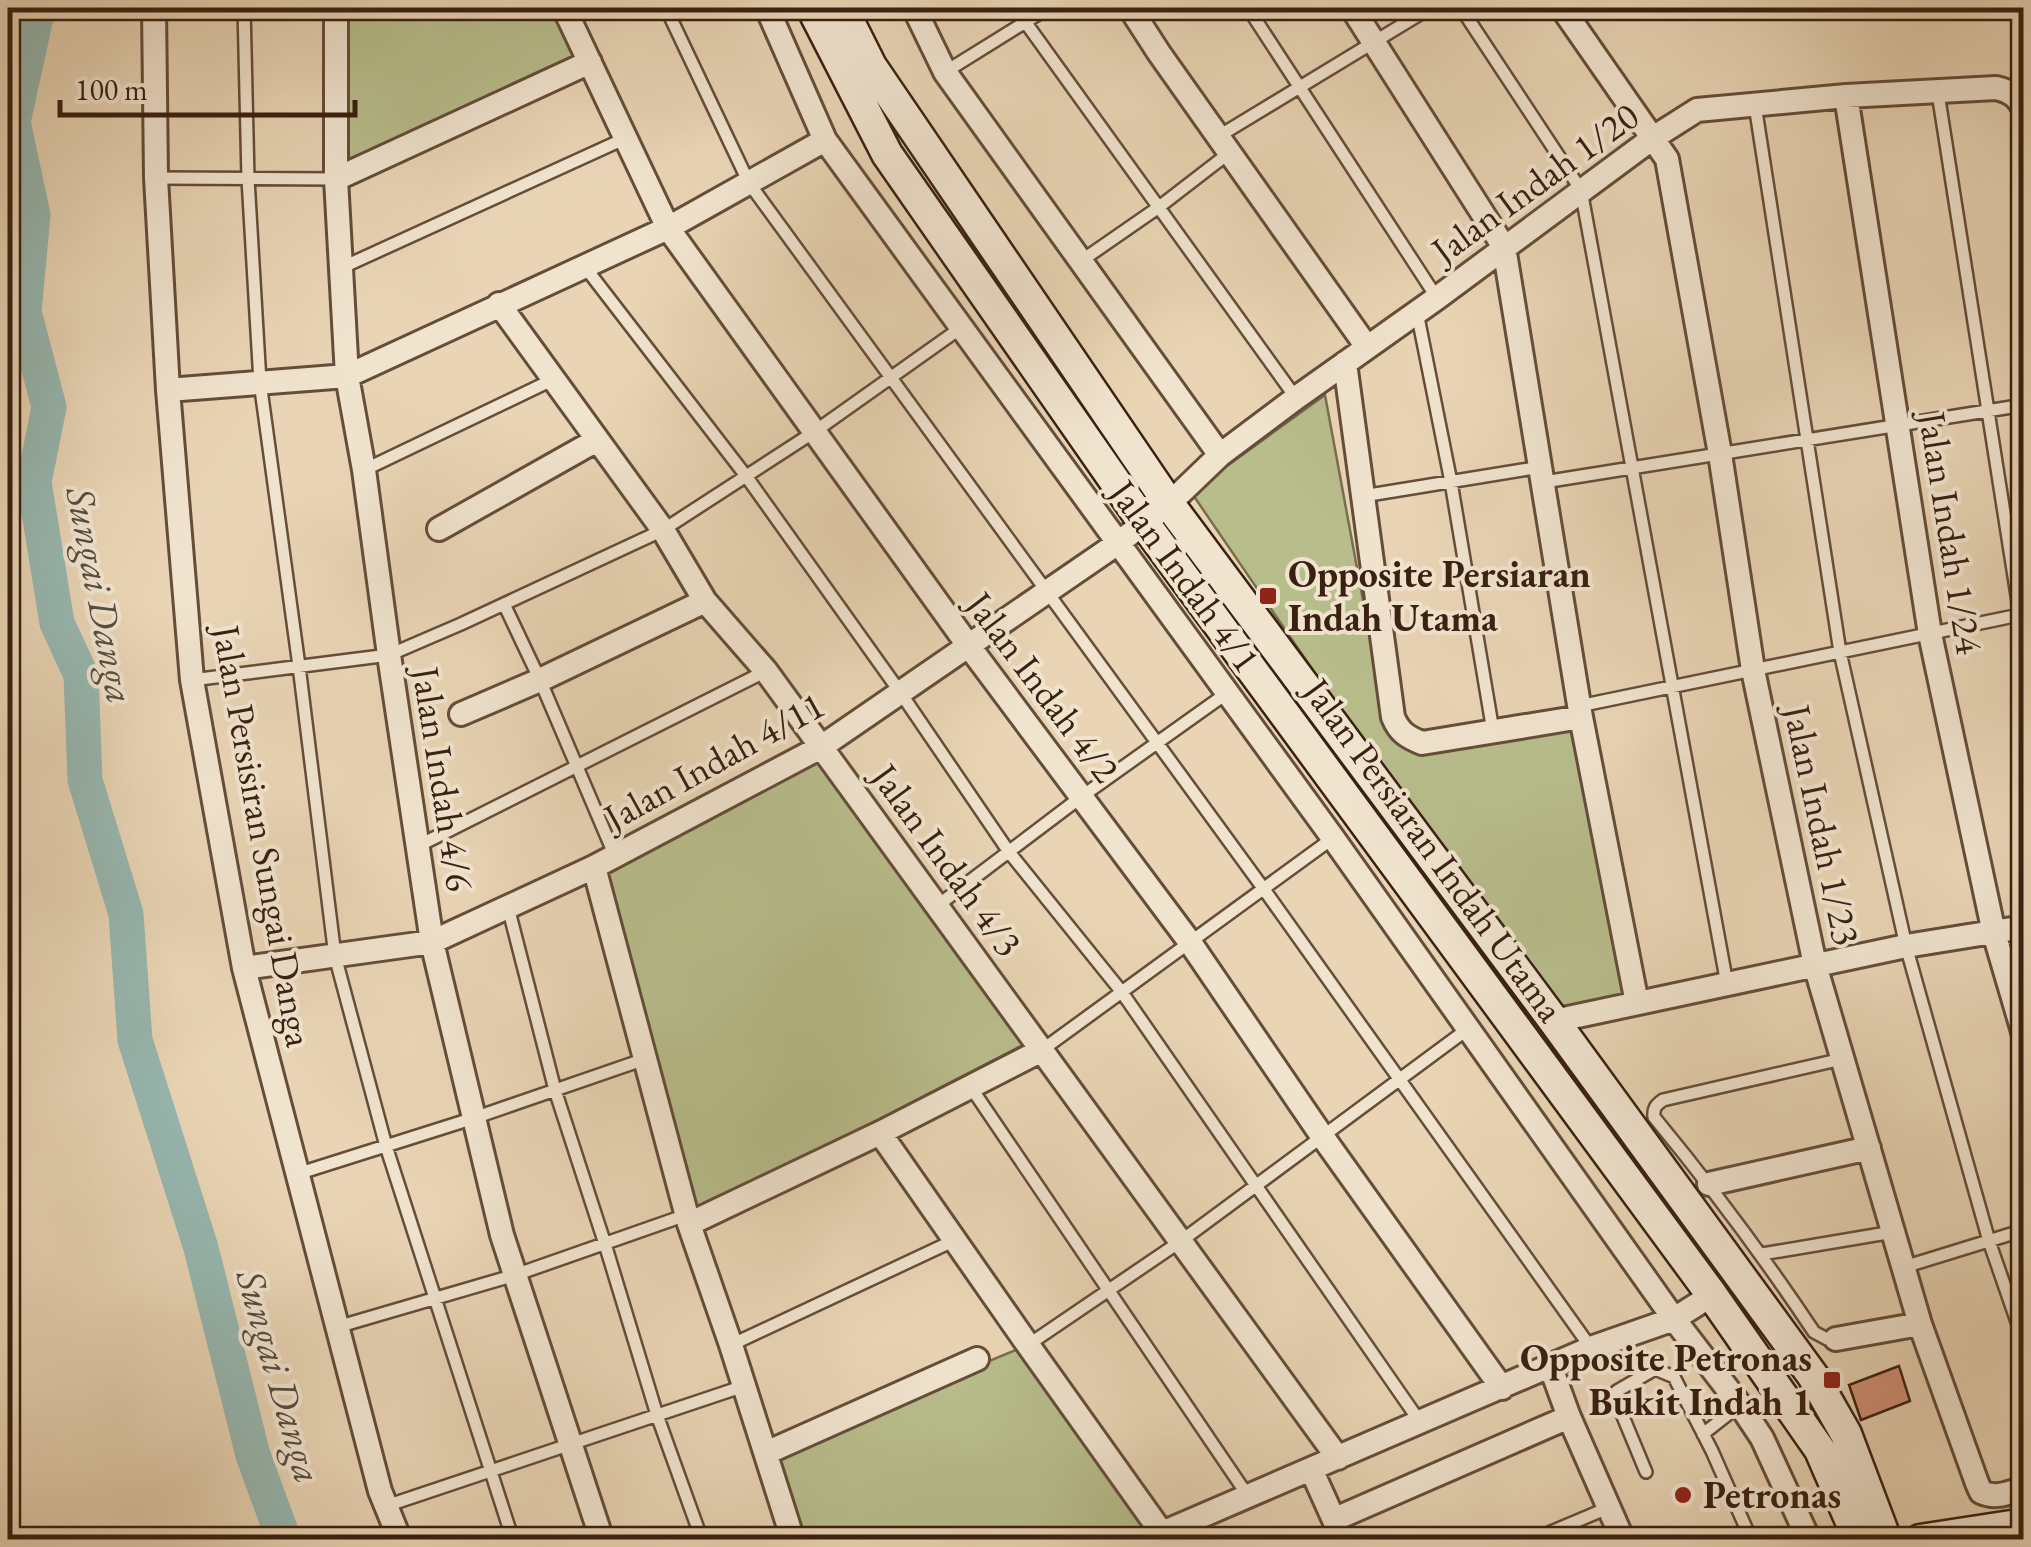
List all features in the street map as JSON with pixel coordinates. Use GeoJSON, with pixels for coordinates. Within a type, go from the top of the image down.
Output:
{"type":"FeatureCollection","features":[{"type":"Feature","properties":{"kind":"main road","name":"Jalan Persiaran Indah Utama"},"geometry":{"type":"LineString","coordinates":[[812,8],[888,154],[1144,524],[1712,1295],[1820,1450],[1859,1540]]}},
{"type":"Feature","properties":{"kind":"main road","name":"Jalan Persiaran Indah Utama"},"geometry":{"type":"LineString","coordinates":[[842,8],[870,66],[1169,504],[1554,1021],[1812,1376],[1846,1434],[1886,1540]]}},
{"type":"Feature","properties":{"kind":"main road"},"geometry":{"type":"LineString","coordinates":[[1920,1540],[2024,1524]]}},
{"type":"Feature","properties":{"kind":"street","name":"Jalan Persisiran Sungai Danga"},"geometry":{"type":"LineString","coordinates":[[154,8],[156,178],[168,390],[192,680],[244,968],[337,1327],[386,1506],[400,1540]]}},
{"type":"Feature","properties":{"kind":"street","name":"Jalan Indah 4/6"},"geometry":{"type":"LineString","coordinates":[[336,8],[336,179],[348,376],[432,942],[502,1235],[602,1540]]}},
{"type":"Feature","properties":{"kind":"street","name":"Jalan Indah 4/2"},"geometry":{"type":"LineString","coordinates":[[564,8],[668,228],[968,645],[1189,941],[1502,1388]]}},
{"type":"Feature","properties":{"kind":"street","name":"Jalan Indah 4/1"},"geometry":{"type":"LineString","coordinates":[[767,8],[825,140],[1740,1406],[1762,1438],[1809,1540]]}},
{"type":"Feature","properties":{"kind":"street"},"geometry":{"type":"LineString","coordinates":[[914,8],[946,72],[1220,455]]}},
{"type":"Feature","properties":{"kind":"street"},"geometry":{"type":"LineString","coordinates":[[1130,8],[1367,346]]}},
{"type":"Feature","properties":{"kind":"street"},"geometry":{"type":"LineString","coordinates":[[1352,8],[1504,246],[1580,712],[1637,1003]]}},
{"type":"Feature","properties":{"kind":"street","name":"Jalan Indah 1/23"},"geometry":{"type":"LineString","coordinates":[[1562,8],[1667,160],[1720,454],[1753,670],[1815,965],[1920,1324],[1981,1492],[1990,1496],[2012,1492]]}},
{"type":"Feature","properties":{"kind":"street"},"geometry":{"type":"LineString","coordinates":[[336,179],[590,62]]}},
{"type":"Feature","properties":{"kind":"street","name":"Jalan Indah 1/20"},"geometry":{"type":"LineString","coordinates":[[1169,504],[1220,455],[1296,398],[1653,138],[1698,110],[1846,96],[1996,88],[2008,90],[2024,109]]}},
{"type":"Feature","properties":{"kind":"street","name":"Jalan Indah 1/24"},"geometry":{"type":"LineString","coordinates":[[1846,96],[1930,634],[1994,933],[2024,1035]]}},
{"type":"Feature","properties":{"kind":"street"},"geometry":{"type":"LineString","coordinates":[[168,390],[348,376],[668,228],[825,140]]}},
{"type":"Feature","properties":{"kind":"street","name":"Jalan Indah 4/3"},"geometry":{"type":"LineString","coordinates":[[499,304],[664,530],[705,601],[766,671],[1338,1458]]}},
{"type":"Feature","properties":{"kind":"street"},"geometry":{"type":"LineString","coordinates":[[1344,363],[1398,728],[1422,743],[1580,712]]}},
{"type":"Feature","properties":{"kind":"street"},"geometry":{"type":"LineString","coordinates":[[439,529],[596,440]]}},
{"type":"Feature","properties":{"kind":"street","name":"Jalan Indah 4/11"},"geometry":{"type":"LineString","coordinates":[[244,968],[432,942],[604,862],[822,748],[1118,544],[1169,504]]}},
{"type":"Feature","properties":{"kind":"street"},"geometry":{"type":"LineString","coordinates":[[460,714],[705,601]]}},
{"type":"Feature","properties":{"kind":"street"},"geometry":{"type":"LineString","coordinates":[[604,862],[645,1059],[687,1219],[794,1540]]}},
{"type":"Feature","properties":{"kind":"street"},"geometry":{"type":"LineString","coordinates":[[1554,1021],[1906,946],[2024,927]]}},
{"type":"Feature","properties":{"kind":"street"},"geometry":{"type":"LineString","coordinates":[[687,1219],[880,1132],[1042,1050]]}},
{"type":"Feature","properties":{"kind":"street"},"geometry":{"type":"LineString","coordinates":[[880,1132],[1159,1537],[1550,1365],[1674,1319],[1712,1295]]}},
{"type":"Feature","properties":{"kind":"street"},"geometry":{"type":"LineString","coordinates":[[1709,1184],[1868,1148]]}},
{"type":"Feature","properties":{"kind":"street"},"geometry":{"type":"LineString","coordinates":[[1836,1339],[1920,1324]]}},
{"type":"Feature","properties":{"kind":"street"},"geometry":{"type":"LineString","coordinates":[[766,1452],[977,1359]]}},
{"type":"Feature","properties":{"kind":"street"},"geometry":{"type":"LineString","coordinates":[[1550,1365],[1623,1540]]}},
{"type":"Feature","properties":{"kind":"street"},"geometry":{"type":"LineString","coordinates":[[1311,1469],[1340,1529],[1569,1417]]}},
{"type":"Feature","properties":{"kind":"lane"},"geometry":{"type":"LineString","coordinates":[[244,8],[248,179],[260,382],[335,956],[386,1146],[513,1540]]}},
{"type":"Feature","properties":{"kind":"lane"},"geometry":{"type":"LineString","coordinates":[[666,8],[749,183],[1264,888],[1592,1348]]}},
{"type":"Feature","properties":{"kind":"lane"},"geometry":{"type":"LineString","coordinates":[[1018,8],[1296,398]]}},
{"type":"Feature","properties":{"kind":"lane"},"geometry":{"type":"LineString","coordinates":[[946,72],[1048,8]]}},
{"type":"Feature","properties":{"kind":"lane"},"geometry":{"type":"LineString","coordinates":[[1248,8],[1437,298]]}},
{"type":"Feature","properties":{"kind":"lane"},"geometry":{"type":"LineString","coordinates":[[1081,260],[1159,207],[1224,145],[1299,88],[1430,8]]}},
{"type":"Feature","properties":{"kind":"lane"},"geometry":{"type":"LineString","coordinates":[[1461,8],[1582,190],[1727,984]]}},
{"type":"Feature","properties":{"kind":"lane"},"geometry":{"type":"LineString","coordinates":[[1938,92],[2024,640]]}},
{"type":"Feature","properties":{"kind":"lane"},"geometry":{"type":"LineString","coordinates":[[1755,105],[1840,652],[1906,946],[1989,1242],[2024,1342]]}},
{"type":"Feature","properties":{"kind":"lane"},"geometry":{"type":"LineString","coordinates":[[341,268],[626,138]]}},
{"type":"Feature","properties":{"kind":"lane"},"geometry":{"type":"LineString","coordinates":[[156,178],[336,179]]}},
{"type":"Feature","properties":{"kind":"lane"},"geometry":{"type":"LineString","coordinates":[[584,266],[746,476],[1008,852],[1121,991],[1420,1422]]}},
{"type":"Feature","properties":{"kind":"lane"},"geometry":{"type":"LineString","coordinates":[[1417,312],[1451,482],[1492,731]]}},
{"type":"Feature","properties":{"kind":"lane"},"geometry":{"type":"LineString","coordinates":[[192,680],[389,655],[504,604],[664,530],[814,432],[962,327]]}},
{"type":"Feature","properties":{"kind":"lane"},"geometry":{"type":"LineString","coordinates":[[364,470],[554,379]]}},
{"type":"Feature","properties":{"kind":"lane"},"geometry":{"type":"LineString","coordinates":[[1363,496],[1451,482],[1632,468],[2024,404]]}},
{"type":"Feature","properties":{"kind":"lane"},"geometry":{"type":"LineString","coordinates":[[504,604],[577,766],[604,862]]}},
{"type":"Feature","properties":{"kind":"lane"},"geometry":{"type":"LineString","coordinates":[[1580,712],[1672,687],[2021,615]]}},
{"type":"Feature","properties":{"kind":"lane"},"geometry":{"type":"LineString","coordinates":[[418,846],[766,671]]}},
{"type":"Feature","properties":{"kind":"lane"},"geometry":{"type":"LineString","coordinates":[[937,906],[1227,693]]}},
{"type":"Feature","properties":{"kind":"lane"},"geometry":{"type":"LineString","coordinates":[[1042,1050],[1333,838]]}},
{"type":"Feature","properties":{"kind":"lane"},"geometry":{"type":"LineString","coordinates":[[508,907],[554,1090],[657,1415],[702,1540]]}},
{"type":"Feature","properties":{"kind":"lane"},"geometry":{"type":"LineString","coordinates":[[1028,1345],[1180,1241],[1469,1028]]}},
{"type":"Feature","properties":{"kind":"lane"},"geometry":{"type":"LineString","coordinates":[[297,1174],[645,1059]]}},
{"type":"Feature","properties":{"kind":"lane"},"geometry":{"type":"LineString","coordinates":[[1836,1339],[1814,1332],[1762,1254],[1654,1117],[1653,1110],[1664,1100],[1842,1059]]}},
{"type":"Feature","properties":{"kind":"lane"},"geometry":{"type":"LineString","coordinates":[[970,1086],[1248,1496]]}},
{"type":"Feature","properties":{"kind":"lane"},"geometry":{"type":"LineString","coordinates":[[337,1327],[687,1219]]}},
{"type":"Feature","properties":{"kind":"lane"},"geometry":{"type":"LineString","coordinates":[[1904,1268],[2024,1230]]}},
{"type":"Feature","properties":{"kind":"lane"},"geometry":{"type":"LineString","coordinates":[[1762,1254],[1893,1232]]}},
{"type":"Feature","properties":{"kind":"lane"},"geometry":{"type":"LineString","coordinates":[[731,1345],[955,1240]]}},
{"type":"Feature","properties":{"kind":"lane"},"geometry":{"type":"LineString","coordinates":[[1646,1472],[1619,1407],[1617,1391],[1655,1369],[1674,1377],[1746,1528],[1746,1540]]}},
{"type":"Feature","properties":{"kind":"lane"},"geometry":{"type":"LineString","coordinates":[[386,1506],[744,1386]]}},
{"type":"Feature","properties":{"kind":"lane"},"geometry":{"type":"LineString","coordinates":[[1703,1434],[1740,1406]]}},
{"type":"Feature","properties":{"kind":"lane"},"geometry":{"type":"LineString","coordinates":[[1532,1540],[1610,1507]]}},
{"type":"Feature","properties":{"kind":"green space"},"geometry":{"type":"Polygon","coordinates":[[[338,8],[560,8],[583,61],[340,170],[338,8]]]}},
{"type":"Feature","properties":{"kind":"green space"},"geometry":{"type":"Polygon","coordinates":[[[1325,395],[1385,719],[1395,739],[1575,727],[1628,1000],[1556,1016],[1191,492],[1325,395]]]}},
{"type":"Feature","properties":{"kind":"green space"},"geometry":{"type":"Polygon","coordinates":[[[820,755],[1023,1045],[692,1216],[604,869],[820,755]]]}},
{"type":"Feature","properties":{"kind":"green space"},"geometry":{"type":"Polygon","coordinates":[[[1028,1345],[1145,1529],[1119,1540],[799,1539],[766,1453],[1028,1345]]]}},
{"type":"Feature","properties":{"kind":"building"},"geometry":{"type":"Polygon","coordinates":[[[1899,1366],[1910,1401],[1861,1420],[1849,1385],[1899,1366]]]}},
{"type":"Feature","properties":{"kind":"waterway","name":"Sungai Danga"},"geometry":{"type":"LineString","coordinates":[[38,8],[13,122],[33,215],[24,312],[49,407],[34,482],[57,623],[81,675],[85,780],[126,914],[135,1040],[201,1248],[253,1455],[284,1540]]}},
{"type":"Feature","properties":{"kind":"place","name":"Opposite Persiaran Indah Utama"},"geometry":{"type":"Point","coordinates":[1268,596]}},
{"type":"Feature","properties":{"kind":"place","name":"Opposite Petronas Bukit Indah 1"},"geometry":{"type":"Point","coordinates":[1832,1380]}},
{"type":"Feature","properties":{"kind":"place","name":"Petronas"},"geometry":{"type":"Point","coordinates":[1683,1495]}}]}
